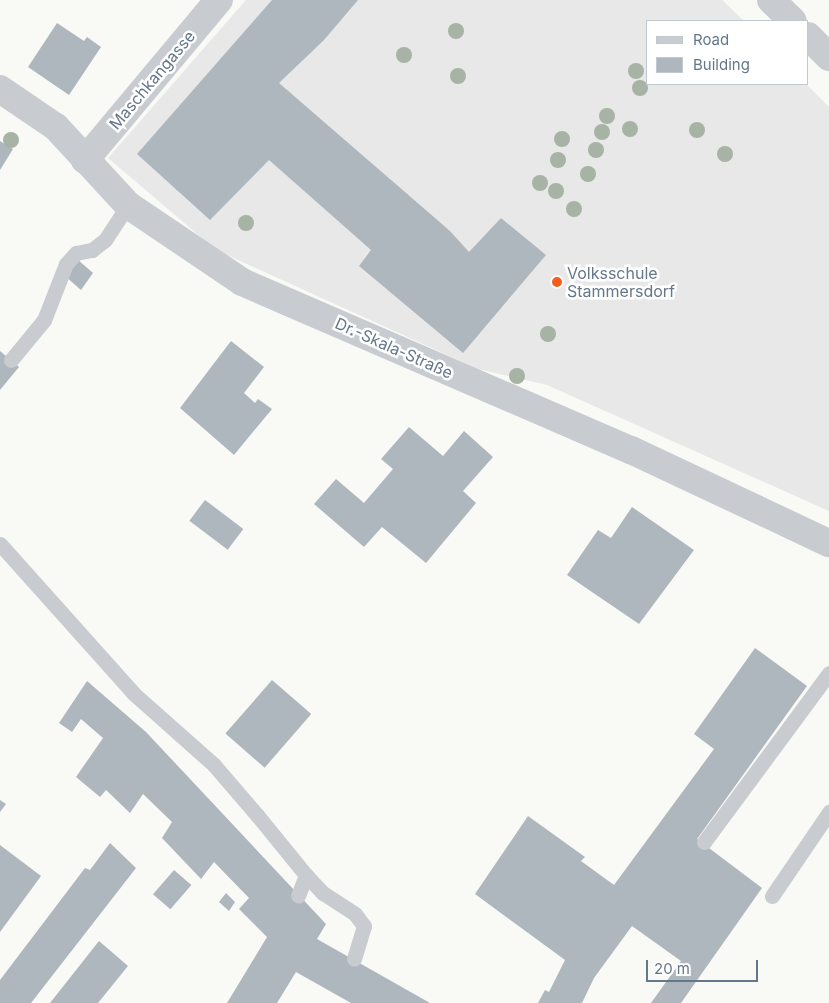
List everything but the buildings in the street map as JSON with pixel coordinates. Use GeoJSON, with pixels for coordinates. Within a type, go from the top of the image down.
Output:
{"type":"FeatureCollection","features":[{"type":"Feature","properties":{"kind":"street","name":"Maschkangasse"},"geometry":{"type":"LineString","coordinates":[[84,160],[219,0]]}},
{"type":"Feature","properties":{"kind":"street"},"geometry":{"type":"LineString","coordinates":[[771,0],[792,20]]}},
{"type":"Feature","properties":{"kind":"street"},"geometry":{"type":"LineString","coordinates":[[809,37],[829,57]]}},
{"type":"Feature","properties":{"kind":"street","name":"Dr.-Skala-Straße"},"geometry":{"type":"LineString","coordinates":[[0,89],[56,127],[84,160],[128,205],[242,282],[632,450],[829,543]]}},
{"type":"Feature","properties":{"kind":"lane"},"geometry":{"type":"LineString","coordinates":[[11,360],[44,320],[66,264],[76,253],[92,250],[105,240],[128,205]]}},
{"type":"Feature","properties":{"kind":"lane"},"geometry":{"type":"LineString","coordinates":[[0,544],[133,693],[214,765],[323,893],[355,914],[364,926],[354,959]]}},
{"type":"Feature","properties":{"kind":"lane"},"geometry":{"type":"LineString","coordinates":[[704,842],[829,673]]}},
{"type":"Feature","properties":{"kind":"lane"},"geometry":{"type":"LineString","coordinates":[[772,896],[829,812]]}},
{"type":"Feature","properties":{"kind":"lane"},"geometry":{"type":"LineString","coordinates":[[298,896],[306,875]]}},
{"type":"Feature","properties":{"kind":"shaded area","name":"Volksschule Stammersdorf"},"geometry":{"type":"Polygon","coordinates":[[[246,0],[722,0],[743,20],[646,20],[646,85],[807,85],[829,107],[829,511],[547,385],[478,369],[216,250],[108,158],[246,0]]]}},
{"type":"Feature","properties":{"kind":"place","name":"Volksschule Stammersdorf"},"geometry":{"type":"Point","coordinates":[557,282]}}]}
